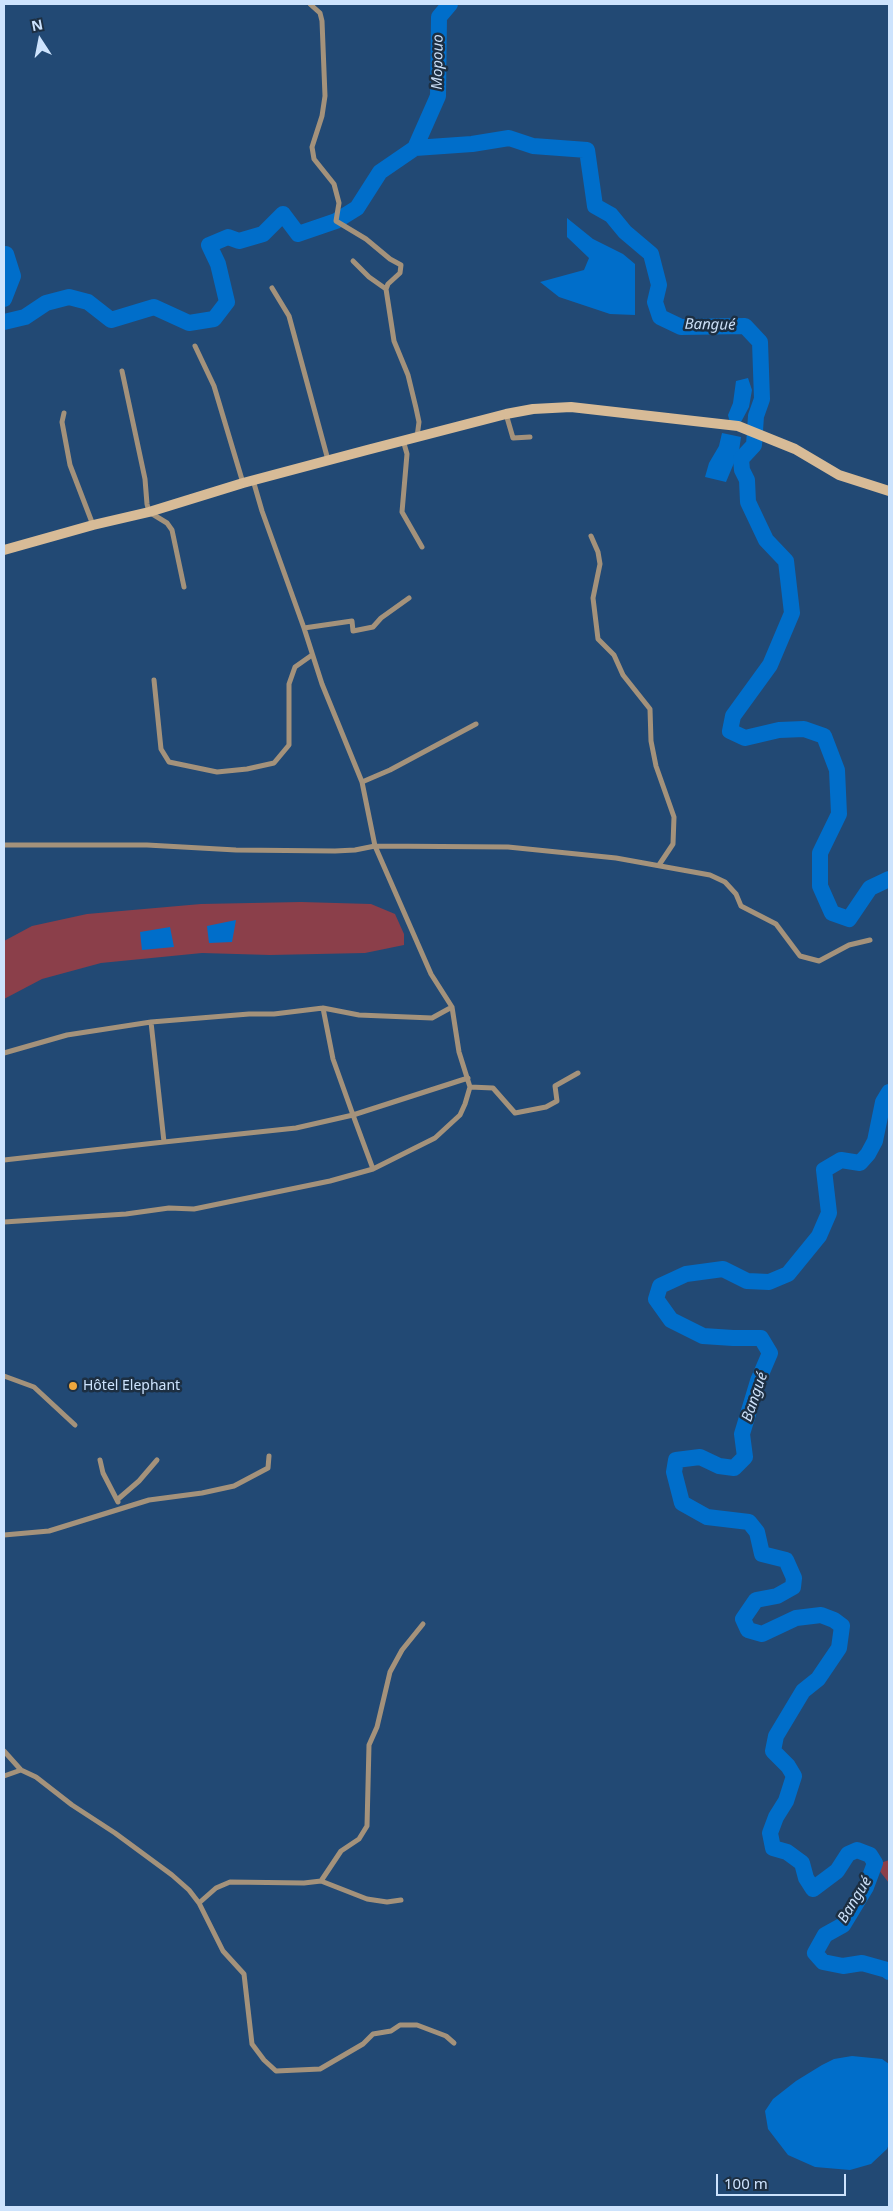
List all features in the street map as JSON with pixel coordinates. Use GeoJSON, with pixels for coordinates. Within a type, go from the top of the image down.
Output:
{"type":"FeatureCollection","features":[{"type":"Feature","properties":{"kind":"main road"},"geometry":{"type":"LineString","coordinates":[[4,550],[93,525],[149,512],[248,481],[506,414],[571,407],[738,426],[795,449],[839,474],[889,491]]}},
{"type":"Feature","properties":{"kind":"street"},"geometry":{"type":"LineString","coordinates":[[310,4],[320,13],[322,21],[325,96],[322,116],[312,147],[314,159],[334,184],[340,203],[336,221],[366,239],[390,260],[402,265],[400,273],[388,284],[386,289],[394,342],[408,375],[419,422],[417,437]]}},
{"type":"Feature","properties":{"kind":"street"},"geometry":{"type":"LineString","coordinates":[[353,261],[369,277],[386,289]]}},
{"type":"Feature","properties":{"kind":"street"},"geometry":{"type":"LineString","coordinates":[[272,288],[289,316],[328,461]]}},
{"type":"Feature","properties":{"kind":"street"},"geometry":{"type":"LineString","coordinates":[[4,1222],[126,1214],[169,1208],[194,1209],[330,1181],[373,1169],[435,1138],[447,1128],[460,1115],[470,1087],[459,1052],[452,1007],[431,974],[375,846],[362,782],[322,684],[262,511],[248,481],[214,386],[194,346]]}},
{"type":"Feature","properties":{"kind":"street"},"geometry":{"type":"LineString","coordinates":[[122,371],[145,479],[146,504],[149,512],[167,523],[172,530],[184,587]]}},
{"type":"Feature","properties":{"kind":"street"},"geometry":{"type":"LineString","coordinates":[[64,413],[62,428],[70,465],[93,525]]}},
{"type":"Feature","properties":{"kind":"street"},"geometry":{"type":"LineString","coordinates":[[506,414],[513,438],[530,438]]}},
{"type":"Feature","properties":{"kind":"street"},"geometry":{"type":"LineString","coordinates":[[403,440],[408,454],[402,512],[422,547]]}},
{"type":"Feature","properties":{"kind":"street"},"geometry":{"type":"LineString","coordinates":[[591,536],[598,552],[600,564],[593,598],[598,639],[614,655],[622,674],[650,709],[651,741],[656,766],[674,817],[673,844],[659,865]]}},
{"type":"Feature","properties":{"kind":"street"},"geometry":{"type":"LineString","coordinates":[[304,628],[352,621],[353,632],[373,627],[380,618],[409,598]]}},
{"type":"Feature","properties":{"kind":"street"},"geometry":{"type":"LineString","coordinates":[[154,680],[161,749],[169,762],[217,772],[246,769],[274,763],[289,745],[290,684],[295,667],[312,655]]}},
{"type":"Feature","properties":{"kind":"street"},"geometry":{"type":"LineString","coordinates":[[362,782],[390,770],[476,724]]}},
{"type":"Feature","properties":{"kind":"street"},"geometry":{"type":"LineString","coordinates":[[4,845],[147,845],[236,850],[325,851],[355,850],[375,846],[508,847],[659,865],[710,875],[725,882],[736,894],[741,906],[776,924],[800,956],[819,961],[849,945],[870,940]]}},
{"type":"Feature","properties":{"kind":"street"},"geometry":{"type":"LineString","coordinates":[[4,1053],[67,1035],[151,1022],[248,1014],[274,1014],[322,1008],[359,1015],[432,1018],[452,1007]]}},
{"type":"Feature","properties":{"kind":"street"},"geometry":{"type":"LineString","coordinates":[[322,1008],[333,1059],[373,1169]]}},
{"type":"Feature","properties":{"kind":"street"},"geometry":{"type":"LineString","coordinates":[[151,1022],[164,1142]]}},
{"type":"Feature","properties":{"kind":"street"},"geometry":{"type":"LineString","coordinates":[[470,1087],[493,1088],[515,1114],[546,1107],[557,1101],[555,1086],[578,1073]]}},
{"type":"Feature","properties":{"kind":"street"},"geometry":{"type":"LineString","coordinates":[[4,1160],[296,1128],[353,1115],[468,1078]]}},
{"type":"Feature","properties":{"kind":"street"},"geometry":{"type":"LineString","coordinates":[[4,1376],[34,1387],[75,1425]]}},
{"type":"Feature","properties":{"kind":"street"},"geometry":{"type":"LineString","coordinates":[[4,1535],[49,1531],[121,1507],[149,1500],[202,1493],[234,1486],[268,1468],[269,1456]]}},
{"type":"Feature","properties":{"kind":"street"},"geometry":{"type":"LineString","coordinates":[[100,1460],[103,1473],[121,1507]]}},
{"type":"Feature","properties":{"kind":"street"},"geometry":{"type":"LineString","coordinates":[[117,1500],[139,1481],[157,1460]]}},
{"type":"Feature","properties":{"kind":"street"},"geometry":{"type":"LineString","coordinates":[[321,1881],[341,1851],[359,1839],[367,1826],[369,1745],[377,1727],[390,1672],[402,1650],[423,1624]]}},
{"type":"Feature","properties":{"kind":"street"},"geometry":{"type":"LineString","coordinates":[[4,1751],[21,1770],[36,1777],[72,1805],[115,1832],[172,1874],[200,1903],[223,1951],[244,1974],[252,2044],[264,2060],[276,2071],[320,2069],[363,2044],[373,2034],[391,2030],[400,2025],[417,2026],[446,2036],[454,2043]]}},
{"type":"Feature","properties":{"kind":"street"},"geometry":{"type":"LineString","coordinates":[[4,1776],[21,1770]]}},
{"type":"Feature","properties":{"kind":"street"},"geometry":{"type":"LineString","coordinates":[[200,1903],[216,1888],[230,1882],[304,1883],[321,1881],[368,1899],[387,1902],[401,1900]]}},
{"type":"Feature","properties":{"kind":"shaded area"},"geometry":{"type":"Polygon","coordinates":[[[301,902],[371,904],[395,914],[404,934],[404,945],[365,953],[270,955],[202,953],[101,963],[42,979],[4,999],[4,941],[32,926],[87,914],[201,904],[301,902]]]}},
{"type":"Feature","properties":{"kind":"shaded area"},"geometry":{"type":"Polygon","coordinates":[[[889,1860],[889,1883],[875,1865],[889,1860]]]}},
{"type":"Feature","properties":{"kind":"water"},"geometry":{"type":"Polygon","coordinates":[[[567,218],[593,239],[623,254],[635,264],[635,315],[610,314],[559,297],[540,282],[584,270],[589,258],[567,237],[567,218]]]}},
{"type":"Feature","properties":{"kind":"water"},"geometry":{"type":"Polygon","coordinates":[[[748,378],[752,390],[749,407],[740,424],[730,423],[728,415],[733,403],[736,381],[748,378]]]}},
{"type":"Feature","properties":{"kind":"water"},"geometry":{"type":"Polygon","coordinates":[[[722,433],[741,437],[739,451],[726,482],[705,477],[709,463],[719,446],[722,433]]]}},
{"type":"Feature","properties":{"kind":"water"},"geometry":{"type":"Polygon","coordinates":[[[236,920],[232,942],[209,943],[207,926],[236,920]]]}},
{"type":"Feature","properties":{"kind":"water"},"geometry":{"type":"Polygon","coordinates":[[[170,927],[174,947],[142,950],[140,932],[170,927]]]}},
{"type":"Feature","properties":{"kind":"water"},"geometry":{"type":"Polygon","coordinates":[[[852,2056],[882,2059],[889,2064],[889,2144],[887,2149],[871,2164],[850,2170],[815,2167],[788,2155],[768,2129],[765,2111],[773,2099],[796,2081],[834,2059],[852,2056]]]}},
{"type":"Feature","properties":{"kind":"waterway","name":"Mopouo"},"geometry":{"type":"LineString","coordinates":[[415,148],[438,96],[439,17],[450,4]]}},
{"type":"Feature","properties":{"kind":"waterway","name":"Bangué"},"geometry":{"type":"LineString","coordinates":[[4,322],[25,317],[46,303],[69,297],[88,302],[111,320],[154,307],[189,323],[214,319],[227,302],[218,264],[209,245],[228,237],[239,241],[263,234],[283,214],[298,234],[336,221],[357,208],[380,172],[415,148],[472,144],[509,138],[533,146],[587,150],[595,206],[611,215],[625,232],[651,254],[659,285],[655,302],[660,317],[681,327],[745,326],[760,342],[762,399],[756,416],[754,445],[741,459],[742,470],[747,480],[748,502],[766,540],[786,561],[792,613],[770,665],[733,716],[730,731],[745,738],[779,730],[804,729],[824,736],[837,770],[839,814],[820,853],[820,886],[832,913],[849,919],[870,888],[889,879]]}},
{"type":"Feature","properties":{"kind":"waterway","name":"Bangué"},"geometry":{"type":"LineString","coordinates":[[4,255],[6,254],[13,276],[4,299]]}},
{"type":"Feature","properties":{"kind":"waterway","name":"Bangué"},"geometry":{"type":"LineString","coordinates":[[889,1092],[883,1102],[875,1141],[868,1154],[860,1163],[841,1160],[824,1170],[829,1213],[819,1236],[788,1274],[769,1282],[747,1281],[723,1269],[686,1274],[660,1286],[656,1299],[671,1320],[703,1336],[761,1338],[770,1353],[758,1381],[742,1434],[745,1457],[734,1468],[719,1466],[700,1457],[676,1460],[674,1472],[682,1503],[707,1517],[749,1522],[757,1532],[762,1554],[786,1560],[794,1578],[793,1587],[777,1596],[756,1600],[743,1619],[748,1630],[762,1634],[796,1618],[821,1615],[834,1620],[842,1626],[839,1648],[818,1679],[803,1691],[776,1736],[773,1751],[788,1766],[794,1776],[786,1801],[776,1817],[770,1833],[773,1848],[787,1852],[802,1863],[806,1878],[813,1889],[837,1871],[848,1854],[857,1850],[870,1855],[875,1863],[866,1887],[843,1925],[825,1935],[815,1953],[823,1962],[843,1966],[862,1963],[889,1972]]}},
{"type":"Feature","properties":{"kind":"place","name":"Hôtel Elephant"},"geometry":{"type":"Point","coordinates":[73,1386]}}]}
